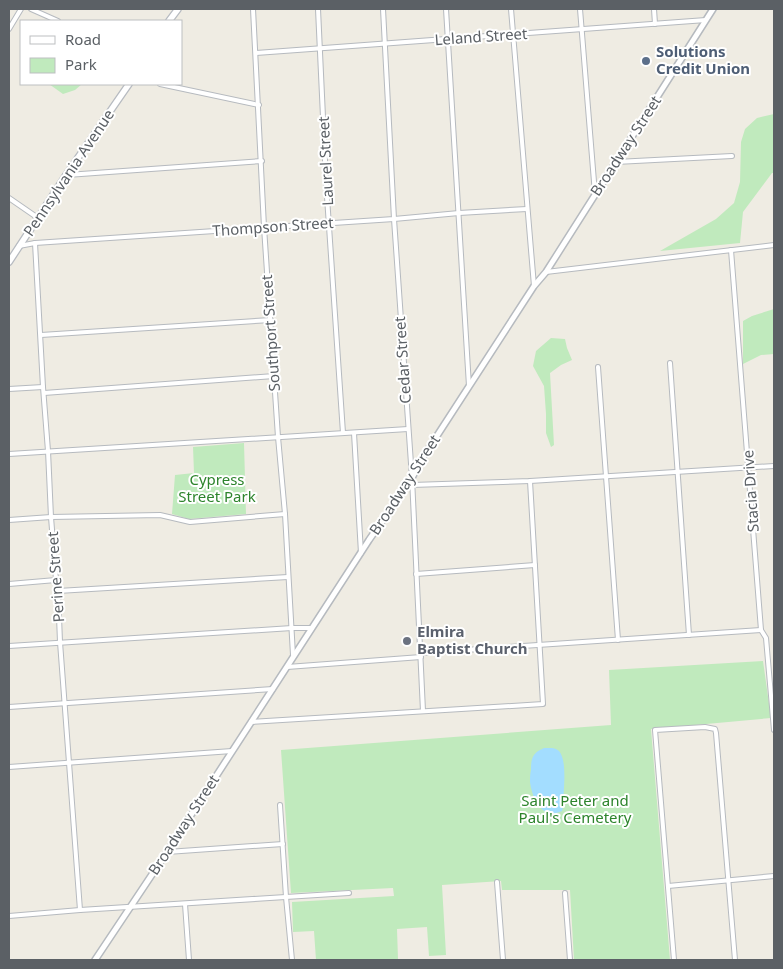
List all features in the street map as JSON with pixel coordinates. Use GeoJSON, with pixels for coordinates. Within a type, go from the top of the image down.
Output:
{"type":"FeatureCollection","features":[{"type":"Feature","properties":{"kind":"main road"},"geometry":{"type":"LineString","coordinates":[[170,20],[178,9]]}},
{"type":"Feature","properties":{"kind":"main road","name":"Pennsylvania Avenue"},"geometry":{"type":"LineString","coordinates":[[9,262],[128,85]]}},
{"type":"Feature","properties":{"kind":"street"},"geometry":{"type":"LineString","coordinates":[[9,29],[21,9]]}},
{"type":"Feature","properties":{"kind":"street"},"geometry":{"type":"LineString","coordinates":[[31,9],[56,20]]}},
{"type":"Feature","properties":{"kind":"street","name":"Southport Street"},"geometry":{"type":"LineString","coordinates":[[253,9],[264,227],[294,658]]}},
{"type":"Feature","properties":{"kind":"street","name":"Laurel Street"},"geometry":{"type":"LineString","coordinates":[[318,9],[342,433]]}},
{"type":"Feature","properties":{"kind":"street","name":"Cedar Street"},"geometry":{"type":"LineString","coordinates":[[383,9],[394,219],[412,478],[423,711]]}},
{"type":"Feature","properties":{"kind":"street"},"geometry":{"type":"LineString","coordinates":[[446,9],[469,386]]}},
{"type":"Feature","properties":{"kind":"street"},"geometry":{"type":"LineString","coordinates":[[511,9],[534,286]]}},
{"type":"Feature","properties":{"kind":"street"},"geometry":{"type":"LineString","coordinates":[[580,9],[595,194]]}},
{"type":"Feature","properties":{"kind":"street"},"geometry":{"type":"LineString","coordinates":[[654,9],[655,24]]}},
{"type":"Feature","properties":{"kind":"street","name":"Broadway Street"},"geometry":{"type":"LineString","coordinates":[[94,960],[412,478],[469,386],[534,286],[546,272],[713,9]]}},
{"type":"Feature","properties":{"kind":"street","name":"Leland Street"},"geometry":{"type":"LineString","coordinates":[[256,53],[706,20]]}},
{"type":"Feature","properties":{"kind":"street"},"geometry":{"type":"LineString","coordinates":[[165,85],[259,105]]}},
{"type":"Feature","properties":{"kind":"street"},"geometry":{"type":"LineString","coordinates":[[616,162],[732,156]]}},
{"type":"Feature","properties":{"kind":"street"},"geometry":{"type":"LineString","coordinates":[[66,175],[262,161]]}},
{"type":"Feature","properties":{"kind":"street"},"geometry":{"type":"LineString","coordinates":[[9,198],[38,218]]}},
{"type":"Feature","properties":{"kind":"street","name":"Thompson Street"},"geometry":{"type":"LineString","coordinates":[[19,246],[35,243],[527,209]]}},
{"type":"Feature","properties":{"kind":"street","name":"Perine Street"},"geometry":{"type":"LineString","coordinates":[[35,243],[51,517],[58,591],[60,642],[80,910]]}},
{"type":"Feature","properties":{"kind":"street"},"geometry":{"type":"LineString","coordinates":[[546,272],[774,245]]}},
{"type":"Feature","properties":{"kind":"street","name":"Stacia Drive"},"geometry":{"type":"LineString","coordinates":[[732,250],[761,630],[766,638],[774,730]]}},
{"type":"Feature","properties":{"kind":"street"},"geometry":{"type":"LineString","coordinates":[[41,335],[271,320]]}},
{"type":"Feature","properties":{"kind":"street"},"geometry":{"type":"LineString","coordinates":[[670,363],[689,635]]}},
{"type":"Feature","properties":{"kind":"street"},"geometry":{"type":"LineString","coordinates":[[598,367],[618,640]]}},
{"type":"Feature","properties":{"kind":"street"},"geometry":{"type":"LineString","coordinates":[[44,392],[274,376]]}},
{"type":"Feature","properties":{"kind":"street"},"geometry":{"type":"LineString","coordinates":[[9,389],[43,387]]}},
{"type":"Feature","properties":{"kind":"street"},"geometry":{"type":"LineString","coordinates":[[9,454],[408,429]]}},
{"type":"Feature","properties":{"kind":"street"},"geometry":{"type":"LineString","coordinates":[[354,433],[361,553]]}},
{"type":"Feature","properties":{"kind":"street"},"geometry":{"type":"LineString","coordinates":[[412,485],[530,481],[774,466]]}},
{"type":"Feature","properties":{"kind":"street"},"geometry":{"type":"LineString","coordinates":[[251,722],[543,704],[530,481]]}},
{"type":"Feature","properties":{"kind":"street"},"geometry":{"type":"LineString","coordinates":[[9,520],[51,517],[160,515],[190,522],[285,514]]}},
{"type":"Feature","properties":{"kind":"street"},"geometry":{"type":"LineString","coordinates":[[416,574],[535,565]]}},
{"type":"Feature","properties":{"kind":"street"},"geometry":{"type":"LineString","coordinates":[[58,591],[288,577]]}},
{"type":"Feature","properties":{"kind":"street"},"geometry":{"type":"LineString","coordinates":[[9,584],[56,580]]}},
{"type":"Feature","properties":{"kind":"street"},"geometry":{"type":"LineString","coordinates":[[9,646],[312,628]]}},
{"type":"Feature","properties":{"kind":"street"},"geometry":{"type":"LineString","coordinates":[[287,667],[539,645],[761,630]]}},
{"type":"Feature","properties":{"kind":"street"},"geometry":{"type":"LineString","coordinates":[[9,707],[273,689]]}},
{"type":"Feature","properties":{"kind":"street"},"geometry":{"type":"LineString","coordinates":[[674,960],[655,730],[705,727],[715,729],[716,733],[735,960]]}},
{"type":"Feature","properties":{"kind":"street"},"geometry":{"type":"LineString","coordinates":[[9,767],[232,751]]}},
{"type":"Feature","properties":{"kind":"street"},"geometry":{"type":"LineString","coordinates":[[280,805],[292,960]]}},
{"type":"Feature","properties":{"kind":"street"},"geometry":{"type":"LineString","coordinates":[[167,852],[283,844]]}},
{"type":"Feature","properties":{"kind":"street"},"geometry":{"type":"LineString","coordinates":[[668,886],[774,876]]}},
{"type":"Feature","properties":{"kind":"street"},"geometry":{"type":"LineString","coordinates":[[497,882],[503,960]]}},
{"type":"Feature","properties":{"kind":"street"},"geometry":{"type":"LineString","coordinates":[[9,916],[349,893]]}},
{"type":"Feature","properties":{"kind":"street"},"geometry":{"type":"LineString","coordinates":[[565,894],[570,960]]}},
{"type":"Feature","properties":{"kind":"street"},"geometry":{"type":"LineString","coordinates":[[185,904],[189,960]]}},
{"type":"Feature","properties":{"kind":"green space"},"geometry":{"type":"Polygon","coordinates":[[[50,85],[81,85],[75,90],[63,94],[50,85]]]}},
{"type":"Feature","properties":{"kind":"green space"},"geometry":{"type":"Polygon","coordinates":[[[774,114],[774,173],[772,173],[743,212],[740,243],[660,251],[716,219],[734,203],[740,182],[741,142],[745,129],[757,118],[774,114]]]}},
{"type":"Feature","properties":{"kind":"green space"},"geometry":{"type":"Polygon","coordinates":[[[774,309],[774,354],[761,355],[743,364],[743,321],[774,309]]]}},
{"type":"Feature","properties":{"kind":"green space"},"geometry":{"type":"Polygon","coordinates":[[[551,338],[565,339],[572,360],[550,373],[554,445],[551,447],[546,433],[544,386],[533,366],[536,351],[551,338]]]}},
{"type":"Feature","properties":{"kind":"green space","name":"Cypress Street Park"},"geometry":{"type":"Polygon","coordinates":[[[244,443],[246,514],[189,519],[172,514],[175,475],[194,473],[193,447],[244,443]]]}},
{"type":"Feature","properties":{"kind":"green space","name":"Saint Peter and Paul's Cemetery"},"geometry":{"type":"Polygon","coordinates":[[[763,661],[771,718],[651,729],[670,960],[574,960],[570,890],[502,890],[501,881],[442,885],[446,955],[429,956],[427,927],[397,929],[398,959],[316,960],[314,931],[293,932],[292,902],[394,896],[393,888],[291,893],[281,750],[611,725],[609,670],[763,661]]]}},
{"type":"Feature","properties":{"kind":"water"},"geometry":{"type":"Polygon","coordinates":[[[544,748],[557,750],[562,756],[564,778],[563,807],[562,811],[555,813],[549,813],[539,806],[533,795],[530,782],[532,758],[536,752],[544,748]]]}},
{"type":"Feature","properties":{"kind":"place","name":"Solutions Credit Union"},"geometry":{"type":"Point","coordinates":[646,61]}},
{"type":"Feature","properties":{"kind":"place","name":"Elmira Baptist Church"},"geometry":{"type":"Point","coordinates":[407,641]}}]}
